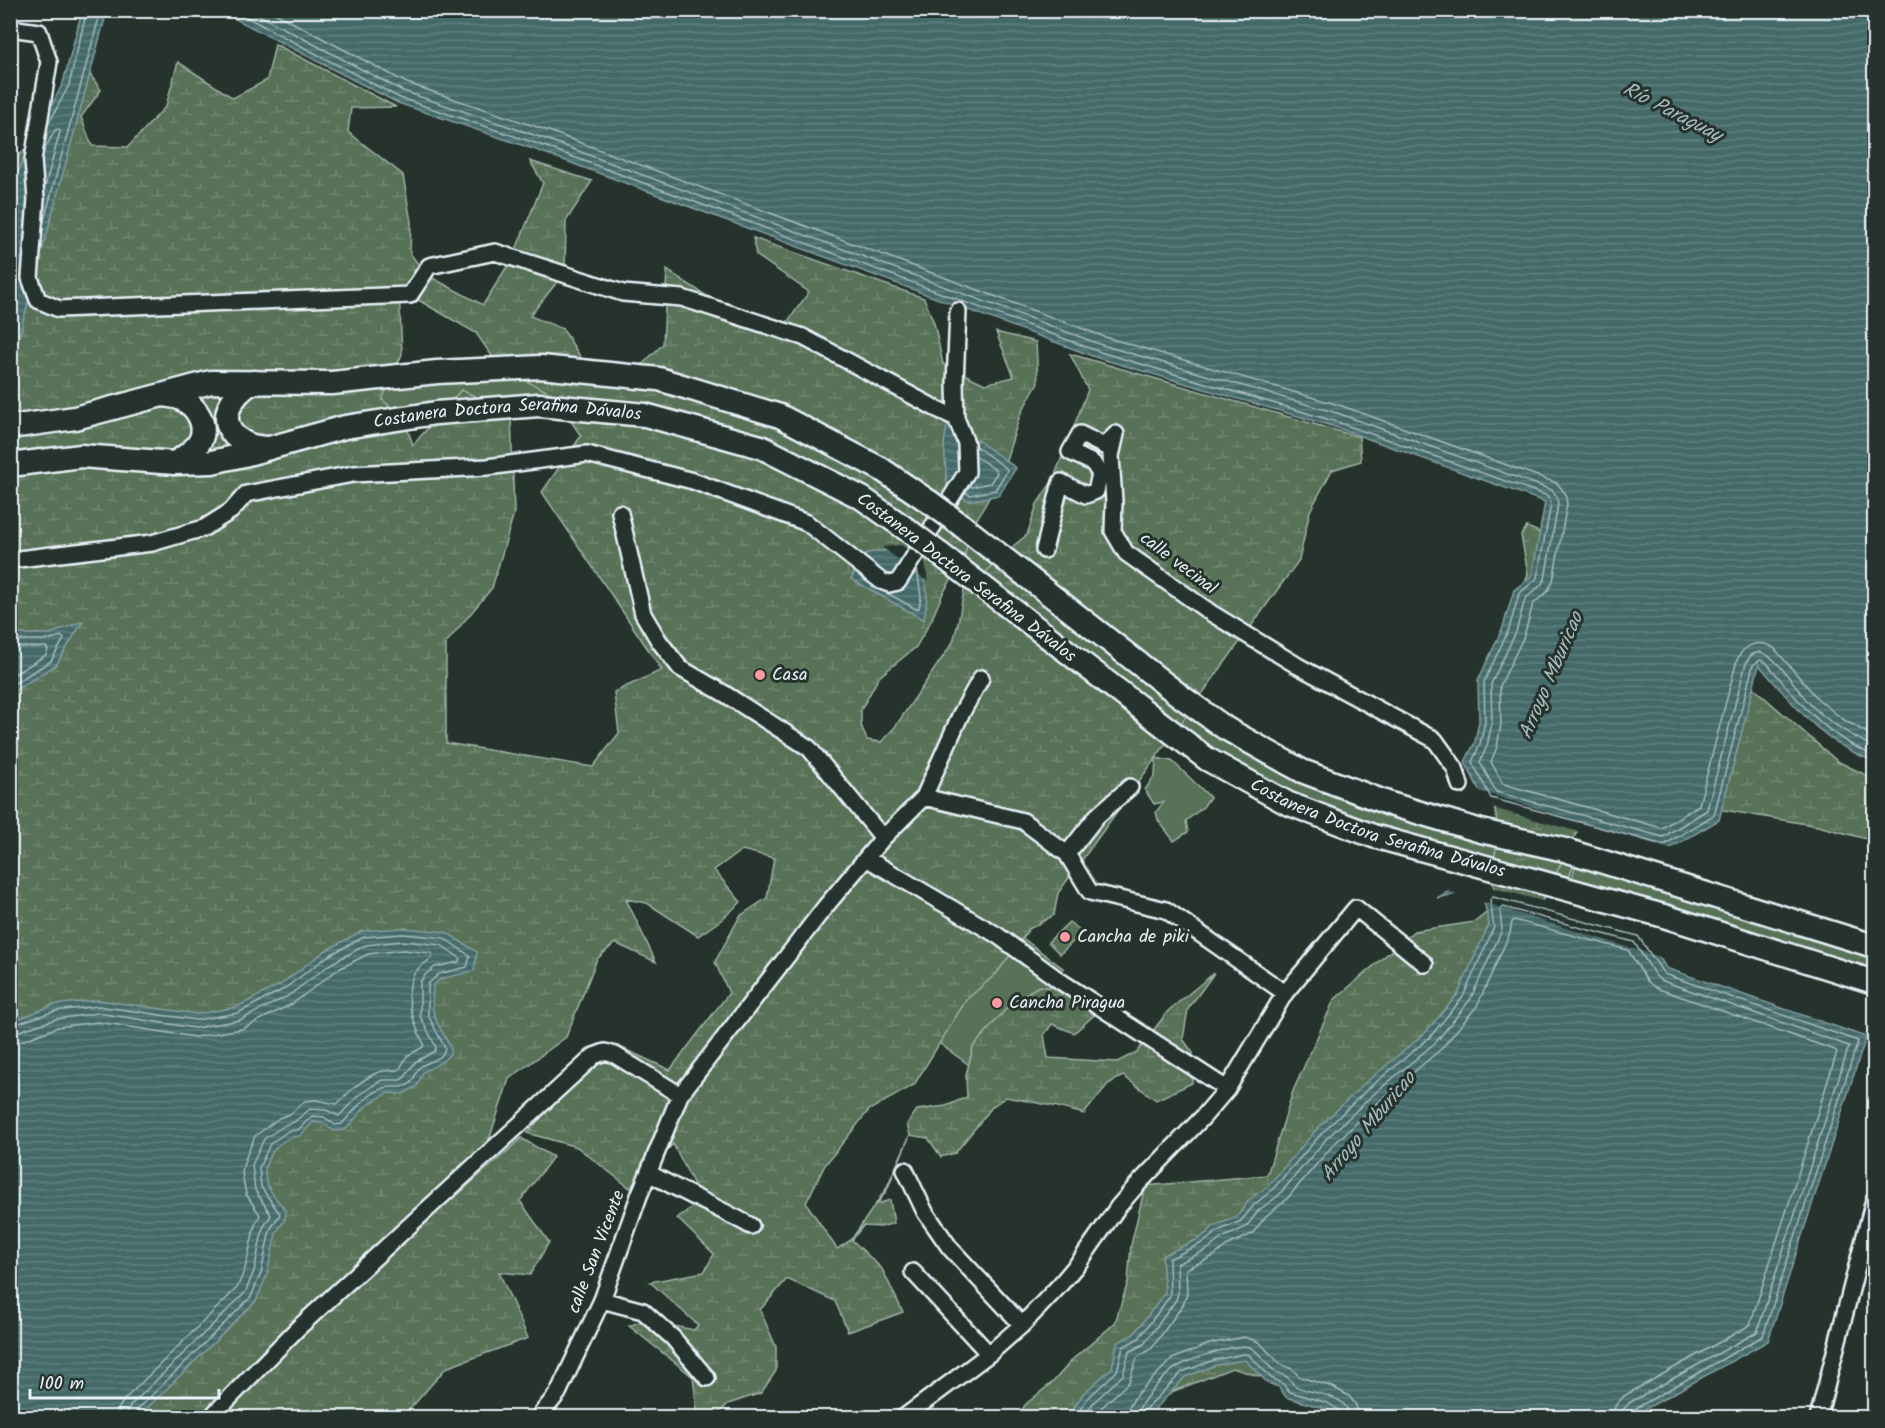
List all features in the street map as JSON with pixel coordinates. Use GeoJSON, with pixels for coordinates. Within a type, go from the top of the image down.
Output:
{"type":"FeatureCollection","features":[{"type":"Feature","properties":{"kind":"highway","name":"Costanera Doctora Serafina Dávalos"},"geometry":{"type":"LineString","coordinates":[[10,427],[75,418],[211,382],[332,383],[437,372],[541,367],[660,379],[780,416],[881,469],[961,525],[1179,696],[1225,728],[1302,771],[1390,804],[1481,831],[1564,850],[1875,946]]}},
{"type":"Feature","properties":{"kind":"highway"},"geometry":{"type":"LineString","coordinates":[[254,382],[243,387],[233,397],[228,411],[228,425],[232,434],[241,442],[267,448]]}},
{"type":"Feature","properties":{"kind":"highway"},"geometry":{"type":"LineString","coordinates":[[163,394],[181,399],[193,408],[200,416],[203,429],[200,442],[175,463]]}},
{"type":"Feature","properties":{"kind":"highway","name":"Costanera Doctora Serafina Dávalos"},"geometry":{"type":"LineString","coordinates":[[12,465],[81,456],[175,463],[212,462],[345,427],[436,413],[539,405],[645,415],[761,447],[862,498],[940,554],[1207,759],[1287,803],[1373,836],[1664,916],[1875,982]]}},
{"type":"Feature","properties":{"kind":"street"},"geometry":{"type":"LineString","coordinates":[[10,28],[39,32],[49,62],[33,160],[36,200],[30,278],[38,300],[59,309],[410,295],[429,266],[495,252],[623,293],[682,298],[803,337],[956,418]]}},
{"type":"Feature","properties":{"kind":"street"},"geometry":{"type":"LineString","coordinates":[[10,560],[152,543],[204,528],[231,511],[246,494],[353,474],[487,467],[587,454],[693,481],[807,523],[881,581],[889,584],[897,582],[967,472],[966,443],[956,418],[958,311]]}},
{"type":"Feature","properties":{"kind":"street","name":"calle vecinal"},"geometry":{"type":"LineString","coordinates":[[1044,550],[1060,482],[1086,495],[1096,491],[1100,474],[1093,463],[1070,452],[1080,434],[1104,446],[1116,434],[1111,456],[1113,531],[1126,553],[1211,613],[1298,666],[1435,740],[1455,768],[1460,785]]}},
{"type":"Feature","properties":{"kind":"street"},"geometry":{"type":"LineString","coordinates":[[620,513],[643,614],[659,641],[680,668],[725,694],[808,748],[883,838]]}},
{"type":"Feature","properties":{"kind":"street","name":"calle San Vicente"},"geometry":{"type":"LineString","coordinates":[[538,1418],[558,1394],[602,1300],[680,1095],[825,907],[883,838],[924,797],[960,716],[981,678]]}},
{"type":"Feature","properties":{"kind":"street"},"geometry":{"type":"LineString","coordinates":[[1067,854],[1097,816],[1130,787]]}},
{"type":"Feature","properties":{"kind":"street"},"geometry":{"type":"LineString","coordinates":[[924,797],[1023,820],[1067,854],[1090,892],[1166,910],[1285,993]]}},
{"type":"Feature","properties":{"kind":"street"},"geometry":{"type":"LineString","coordinates":[[866,858],[997,935],[1060,981],[1227,1089]]}},
{"type":"Feature","properties":{"kind":"street"},"geometry":{"type":"LineString","coordinates":[[903,1418],[989,1354],[1022,1325],[1080,1261],[1118,1207],[1227,1089],[1285,993],[1356,908],[1425,964]]}},
{"type":"Feature","properties":{"kind":"street"},"geometry":{"type":"LineString","coordinates":[[210,1418],[297,1329],[594,1056],[605,1052],[615,1055],[680,1095]]}},
{"type":"Feature","properties":{"kind":"street"},"geometry":{"type":"LineString","coordinates":[[905,1170],[925,1212],[950,1248],[1022,1325]]}},
{"type":"Feature","properties":{"kind":"street"},"geometry":{"type":"LineString","coordinates":[[649,1173],[751,1226]]}},
{"type":"Feature","properties":{"kind":"street"},"geometry":{"type":"LineString","coordinates":[[1818,1418],[1875,1200]]}},
{"type":"Feature","properties":{"kind":"street"},"geometry":{"type":"LineString","coordinates":[[913,1272],[989,1354]]}},
{"type":"Feature","properties":{"kind":"street"},"geometry":{"type":"LineString","coordinates":[[602,1300],[643,1311],[673,1338],[706,1378]]}},
{"type":"Feature","properties":{"kind":"green space"},"geometry":{"type":"Polygon","coordinates":[[[275,44],[396,107],[351,108],[348,132],[403,175],[411,222],[410,253],[425,274],[483,305],[513,257],[543,183],[530,161],[592,181],[566,221],[565,272],[530,316],[563,329],[581,358],[621,385],[663,344],[667,270],[733,313],[786,324],[809,292],[756,255],[753,238],[924,298],[934,323],[943,364],[985,384],[1014,377],[996,332],[1036,342],[1038,382],[1020,415],[1000,479],[970,531],[964,559],[943,593],[916,647],[879,677],[861,710],[861,725],[867,740],[881,742],[895,727],[953,642],[965,585],[976,584],[998,558],[1027,535],[1037,504],[1053,480],[1088,390],[1070,354],[1359,437],[1361,461],[1332,470],[1310,511],[1299,560],[1058,893],[1054,915],[1029,929],[997,973],[966,1000],[914,1085],[869,1110],[825,1165],[806,1203],[837,1249],[851,1240],[886,1189],[910,1135],[887,1190],[877,1204],[890,1200],[894,1223],[881,1227],[863,1226],[852,1240],[882,1269],[903,1312],[848,1332],[835,1301],[787,1279],[760,1310],[776,1347],[776,1371],[761,1393],[728,1404],[715,1417],[698,1417],[693,1377],[629,1326],[644,1320],[694,1330],[698,1325],[650,1282],[704,1272],[714,1254],[677,1218],[702,1200],[673,1144],[630,1188],[577,1147],[527,1133],[566,1091],[584,1057],[618,1046],[670,1070],[729,993],[715,962],[740,916],[767,898],[774,858],[742,850],[714,870],[741,902],[698,936],[647,903],[626,899],[656,962],[615,943],[597,959],[566,1037],[509,1079],[487,1146],[453,1171],[456,1197],[521,1138],[553,1157],[520,1201],[549,1242],[530,1275],[499,1272],[528,1338],[446,1368],[403,1417],[11,1418],[11,164],[41,129],[82,63],[101,90],[81,117],[92,146],[128,147],[166,106],[178,62],[233,98],[267,80],[275,44]],[[399,289],[402,354],[382,400],[403,416],[413,445],[461,390],[511,412],[514,513],[492,588],[446,643],[446,743],[593,767],[619,733],[614,692],[662,670],[542,492],[581,436],[553,394],[501,369],[476,333],[399,289]]]}},
{"type":"Feature","properties":{"kind":"green space"},"geometry":{"type":"Polygon","coordinates":[[[540,375],[645,406],[338,418],[333,396],[484,378],[540,375]]]}},
{"type":"Feature","properties":{"kind":"green space"},"geometry":{"type":"Polygon","coordinates":[[[940,521],[1158,692],[1220,733],[1574,863],[1567,884],[1397,835],[1299,800],[1168,723],[927,538],[940,521]]]}},
{"type":"Feature","properties":{"kind":"green space"},"geometry":{"type":"Polygon","coordinates":[[[1527,527],[1607,560],[1837,761],[1874,779],[1874,841],[1818,826],[1712,808],[1579,828],[1535,915],[1395,1417],[1232,1368],[1164,1395],[1144,1417],[1016,1418],[1026,1404],[1054,1381],[1073,1359],[1115,1323],[1128,1282],[1131,1245],[1145,1186],[1267,1175],[1293,1091],[1334,1000],[1414,931],[1475,922],[1497,904],[1491,874],[1499,834],[1493,800],[1503,655],[1528,574],[1521,535],[1527,527]]]}},
{"type":"Feature","properties":{"kind":"green space"},"geometry":{"type":"Polygon","coordinates":[[[1156,758],[1172,761],[1210,797],[1203,807],[1186,821],[1188,832],[1174,841],[1158,820],[1156,812],[1164,802],[1154,804],[1145,790],[1155,775],[1156,758]]]}},
{"type":"Feature","properties":{"kind":"green space"},"geometry":{"type":"Polygon","coordinates":[[[1576,863],[1874,950],[1874,972],[1570,885],[1576,863]]]}},
{"type":"Feature","properties":{"kind":"green space","name":"Cancha de piki"},"geometry":{"type":"Polygon","coordinates":[[[1069,922],[1083,932],[1060,954],[1048,942],[1069,922]]]}},
{"type":"Feature","properties":{"kind":"green space","name":"Cancha Piragua"},"geometry":{"type":"Polygon","coordinates":[[[1009,928],[1064,969],[986,1077],[929,1036],[1009,928]]]}},
{"type":"Feature","properties":{"kind":"green space"},"geometry":{"type":"Polygon","coordinates":[[[1214,973],[1188,1009],[1183,1039],[1193,1053],[1192,1083],[1156,1100],[1123,1076],[1108,1084],[1084,1114],[1006,1097],[993,1106],[955,1153],[941,1157],[928,1138],[910,1135],[907,1124],[917,1110],[946,1106],[967,1097],[966,1075],[973,1047],[1012,1002],[1039,986],[1074,990],[1109,1002],[1074,1033],[1052,1024],[1044,1035],[1048,1058],[1117,1062],[1137,1052],[1168,1011],[1214,973]]]}},
{"type":"Feature","properties":{"kind":"water"},"geometry":{"type":"Polygon","coordinates":[[[82,11],[107,11],[11,366],[11,186],[63,83],[82,11]]]}},
{"type":"Feature","properties":{"kind":"water"},"geometry":{"type":"Polygon","coordinates":[[[220,11],[1874,11],[1874,761],[1856,754],[1824,733],[1797,708],[1759,665],[1719,820],[1664,852],[1486,803],[1465,762],[1475,742],[1479,721],[1478,681],[1503,627],[1514,590],[1532,576],[1545,502],[1335,427],[1098,358],[539,151],[398,103],[220,11]]]}},
{"type":"Feature","properties":{"kind":"water"},"geometry":{"type":"Polygon","coordinates":[[[948,419],[1016,468],[999,495],[968,501],[947,486],[944,444],[948,419]]]}},
{"type":"Feature","properties":{"kind":"water"},"geometry":{"type":"Polygon","coordinates":[[[901,548],[923,564],[927,597],[924,620],[851,579],[867,553],[901,548]]]}},
{"type":"Feature","properties":{"kind":"water"},"geometry":{"type":"Polygon","coordinates":[[[83,621],[56,665],[11,693],[11,634],[50,634],[83,621]]]}},
{"type":"Feature","properties":{"kind":"water","name":"Arroyo Mburicao"},"geometry":{"type":"Polygon","coordinates":[[[1464,883],[1643,931],[1666,968],[1866,1037],[1768,1341],[1631,1417],[1340,1417],[1326,1409],[1286,1397],[1279,1387],[1268,1383],[1245,1360],[1216,1365],[1185,1377],[1148,1417],[1067,1418],[1083,1394],[1112,1368],[1117,1343],[1134,1334],[1165,1293],[1162,1256],[1202,1237],[1214,1226],[1237,1217],[1249,1200],[1268,1186],[1317,1129],[1364,1084],[1425,1033],[1458,994],[1489,924],[1484,901],[1464,892],[1437,898],[1464,883]]]}},
{"type":"Feature","properties":{"kind":"water"},"geometry":{"type":"Polygon","coordinates":[[[403,928],[446,932],[477,952],[474,971],[441,979],[433,985],[433,1010],[438,1025],[448,1041],[450,1053],[438,1064],[423,1072],[417,1086],[403,1094],[387,1093],[366,1106],[345,1130],[334,1131],[323,1123],[313,1122],[300,1136],[284,1141],[272,1152],[268,1159],[265,1176],[273,1194],[286,1211],[285,1219],[276,1233],[267,1275],[256,1301],[138,1417],[11,1417],[11,1022],[53,1005],[98,1000],[197,1014],[237,1007],[281,984],[325,951],[362,931],[403,928]]]}},
{"type":"Feature","properties":{"kind":"pier"},"geometry":{"type":"Polygon","coordinates":[[[901,545],[925,562],[928,582],[882,547],[901,545]]]}},
{"type":"Feature","properties":{"kind":"pier"},"geometry":{"type":"Polygon","coordinates":[[[1476,790],[1673,850],[1663,855],[1485,806],[1476,790]]]}},
{"type":"Feature","properties":{"kind":"pier"},"geometry":{"type":"Polygon","coordinates":[[[1464,880],[1644,928],[1663,958],[1444,890],[1464,880]]]}},
{"type":"Feature","properties":{"kind":"place","name":"Casa"},"geometry":{"type":"Point","coordinates":[760,675]}},
{"type":"Feature","properties":{"kind":"place","name":"Cancha de piki"},"geometry":{"type":"Point","coordinates":[1065,937]}},
{"type":"Feature","properties":{"kind":"place","name":"Cancha Piragua"},"geometry":{"type":"Point","coordinates":[997,1003]}},
{"type":"Feature","properties":{"kind":"water label","name":"Río Paraguay"},"geometry":{"type":"Point","coordinates":[1672,113]}}]}
